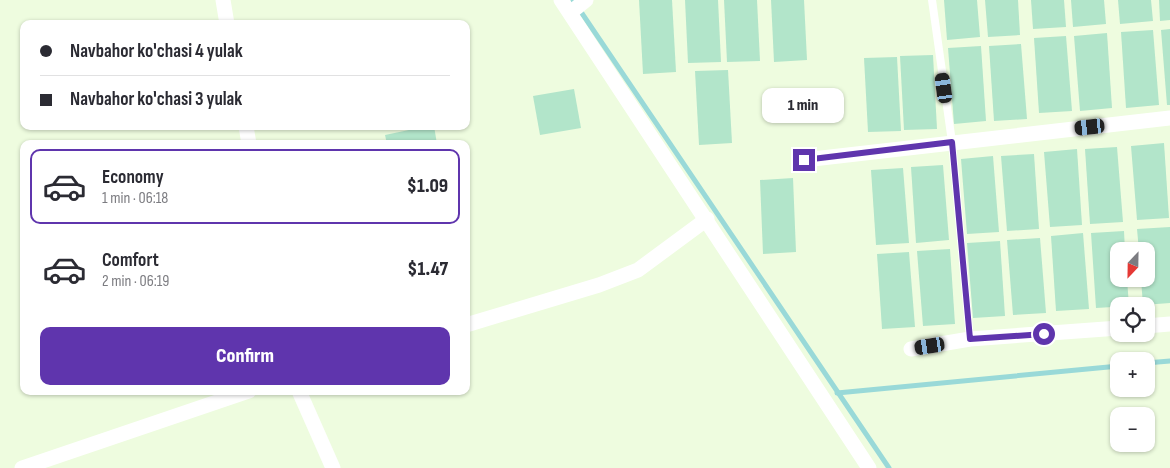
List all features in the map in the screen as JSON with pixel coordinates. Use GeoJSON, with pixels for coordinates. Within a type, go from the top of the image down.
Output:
{"type":"FeatureCollection","features":[{"type":"Feature","properties":{"kind":"street"},"geometry":{"type":"LineString","coordinates":[[223,0],[226,20]]}},
{"type":"Feature","properties":{"kind":"street"},"geometry":{"type":"LineString","coordinates":[[561,0],[578,7],[706,218],[864,466]]}},
{"type":"Feature","properties":{"kind":"street"},"geometry":{"type":"LineString","coordinates":[[804,160],[1170,118]]}},
{"type":"Feature","properties":{"kind":"street"},"geometry":{"type":"LineString","coordinates":[[470,323],[599,285],[638,270],[706,218]]}},
{"type":"Feature","properties":{"kind":"street"},"geometry":{"type":"LineString","coordinates":[[1155,325],[1170,324]]}},
{"type":"Feature","properties":{"kind":"street"},"geometry":{"type":"LineString","coordinates":[[911,349],[970,339],[1110,329]]}},
{"type":"Feature","properties":{"kind":"street"},"geometry":{"type":"LineString","coordinates":[[22,468],[237,395]]}},
{"type":"Feature","properties":{"kind":"street"},"geometry":{"type":"LineString","coordinates":[[301,395],[333,468]]}},
{"type":"Feature","properties":{"kind":"lane"},"geometry":{"type":"LineString","coordinates":[[932,0],[952,142],[970,339]]}},
{"type":"Feature","properties":{"kind":"building"},"geometry":{"type":"Polygon","coordinates":[[[639,0],[672,0],[676,72],[643,74],[639,0]]]}},
{"type":"Feature","properties":{"kind":"building"},"geometry":{"type":"Polygon","coordinates":[[[685,0],[718,0],[721,62],[688,63],[685,0]]]}},
{"type":"Feature","properties":{"kind":"building"},"geometry":{"type":"Polygon","coordinates":[[[724,0],[757,0],[760,61],[727,62],[724,0]]]}},
{"type":"Feature","properties":{"kind":"building"},"geometry":{"type":"Polygon","coordinates":[[[771,0],[804,0],[807,60],[774,62],[771,0]]]}},
{"type":"Feature","properties":{"kind":"building"},"geometry":{"type":"Polygon","coordinates":[[[944,0],[977,0],[980,37],[947,40],[944,0]]]}},
{"type":"Feature","properties":{"kind":"building"},"geometry":{"type":"Polygon","coordinates":[[[985,0],[1018,0],[1020,35],[988,37],[985,0]]]}},
{"type":"Feature","properties":{"kind":"building"},"geometry":{"type":"Polygon","coordinates":[[[1031,0],[1064,0],[1066,27],[1033,29],[1031,0]]]}},
{"type":"Feature","properties":{"kind":"building"},"geometry":{"type":"Polygon","coordinates":[[[1071,0],[1104,0],[1106,24],[1073,27],[1071,0]]]}},
{"type":"Feature","properties":{"kind":"building"},"geometry":{"type":"Polygon","coordinates":[[[1118,0],[1151,0],[1153,21],[1120,24],[1118,0]]]}},
{"type":"Feature","properties":{"kind":"building"},"geometry":{"type":"Polygon","coordinates":[[[1159,0],[1170,0],[1170,20],[1160,21],[1159,0]]]}},
{"type":"Feature","properties":{"kind":"building"},"geometry":{"type":"Polygon","coordinates":[[[1170,29],[1170,105],[1167,105],[1161,30],[1170,29]]]}},
{"type":"Feature","properties":{"kind":"building"},"geometry":{"type":"Polygon","coordinates":[[[1153,30],[1159,105],[1126,108],[1121,32],[1153,30]]]}},
{"type":"Feature","properties":{"kind":"building"},"geometry":{"type":"Polygon","coordinates":[[[1107,33],[1112,108],[1080,111],[1074,36],[1107,33]]]}},
{"type":"Feature","properties":{"kind":"building"},"geometry":{"type":"Polygon","coordinates":[[[1066,36],[1072,111],[1039,113],[1034,38],[1066,36]]]}},
{"type":"Feature","properties":{"kind":"building"},"geometry":{"type":"Polygon","coordinates":[[[1021,44],[1027,119],[994,121],[989,46],[1021,44]]]}},
{"type":"Feature","properties":{"kind":"building"},"geometry":{"type":"Polygon","coordinates":[[[981,46],[986,121],[954,124],[948,48],[981,46]]]}},
{"type":"Feature","properties":{"kind":"building"},"geometry":{"type":"Polygon","coordinates":[[[933,55],[937,129],[904,130],[900,56],[933,55]]]}},
{"type":"Feature","properties":{"kind":"building"},"geometry":{"type":"Polygon","coordinates":[[[897,57],[901,131],[868,132],[864,58],[897,57]]]}},
{"type":"Feature","properties":{"kind":"building"},"geometry":{"type":"Polygon","coordinates":[[[728,70],[732,143],[699,145],[695,71],[728,70]]]}},
{"type":"Feature","properties":{"kind":"building"},"geometry":{"type":"Polygon","coordinates":[[[574,89],[581,128],[540,135],[533,96],[574,89]]]}},
{"type":"Feature","properties":{"kind":"building"},"geometry":{"type":"Polygon","coordinates":[[[409,130],[435,130],[436,140],[386,140],[385,135],[409,130]]]}},
{"type":"Feature","properties":{"kind":"building"},"geometry":{"type":"Polygon","coordinates":[[[1164,143],[1169,218],[1137,220],[1131,146],[1164,143]]]}},
{"type":"Feature","properties":{"kind":"building"},"geometry":{"type":"Polygon","coordinates":[[[1117,147],[1123,222],[1090,224],[1085,149],[1117,147]]]}},
{"type":"Feature","properties":{"kind":"building"},"geometry":{"type":"Polygon","coordinates":[[[1077,149],[1082,225],[1050,227],[1044,152],[1077,149]]]}},
{"type":"Feature","properties":{"kind":"building"},"geometry":{"type":"Polygon","coordinates":[[[1034,154],[1039,229],[1007,231],[1001,156],[1034,154]]]}},
{"type":"Feature","properties":{"kind":"building"},"geometry":{"type":"Polygon","coordinates":[[[993,156],[999,232],[967,234],[961,159],[993,156]]]}},
{"type":"Feature","properties":{"kind":"building"},"geometry":{"type":"Polygon","coordinates":[[[943,165],[949,240],[916,243],[911,167],[943,165]]]}},
{"type":"Feature","properties":{"kind":"building"},"geometry":{"type":"Polygon","coordinates":[[[903,168],[909,243],[876,245],[871,170],[903,168]]]}},
{"type":"Feature","properties":{"kind":"building"},"geometry":{"type":"Polygon","coordinates":[[[793,178],[796,252],[763,254],[760,180],[793,178]]]}},
{"type":"Feature","properties":{"kind":"building"},"geometry":{"type":"Polygon","coordinates":[[[1170,227],[1170,303],[1155,304],[1155,297],[1142,297],[1142,288],[1155,288],[1155,242],[1138,242],[1137,229],[1170,227]]]}},
{"type":"Feature","properties":{"kind":"building"},"geometry":{"type":"Polygon","coordinates":[[[1124,231],[1125,242],[1110,242],[1110,288],[1128,288],[1128,297],[1110,297],[1110,307],[1096,308],[1091,233],[1124,231]]]}},
{"type":"Feature","properties":{"kind":"building"},"geometry":{"type":"Polygon","coordinates":[[[1083,233],[1089,309],[1056,311],[1051,236],[1083,233]]]}},
{"type":"Feature","properties":{"kind":"building"},"geometry":{"type":"Polygon","coordinates":[[[1040,238],[1046,313],[1013,315],[1007,240],[1040,238]]]}},
{"type":"Feature","properties":{"kind":"building"},"geometry":{"type":"Polygon","coordinates":[[[1000,241],[1005,316],[973,318],[967,243],[1000,241]]]}},
{"type":"Feature","properties":{"kind":"building"},"geometry":{"type":"Polygon","coordinates":[[[950,249],[955,324],[923,326],[917,251],[950,249]]]}},
{"type":"Feature","properties":{"kind":"building"},"geometry":{"type":"Polygon","coordinates":[[[909,252],[915,327],[882,329],[877,254],[909,252]]]}},
{"type":"Feature","properties":{"kind":"waterway"},"geometry":{"type":"LineString","coordinates":[[573,0],[889,468]]}},
{"type":"Feature","properties":{"kind":"waterway"},"geometry":{"type":"LineString","coordinates":[[1155,362],[1170,361]]}},
{"type":"Feature","properties":{"kind":"waterway"},"geometry":{"type":"LineString","coordinates":[[837,393],[1110,367]]}},
{"type":"Feature","properties":{"kind":"route"},"geometry":{"type":"LineString","coordinates":[[804,160],[952,142],[970,339],[1044,334]]}}]}
